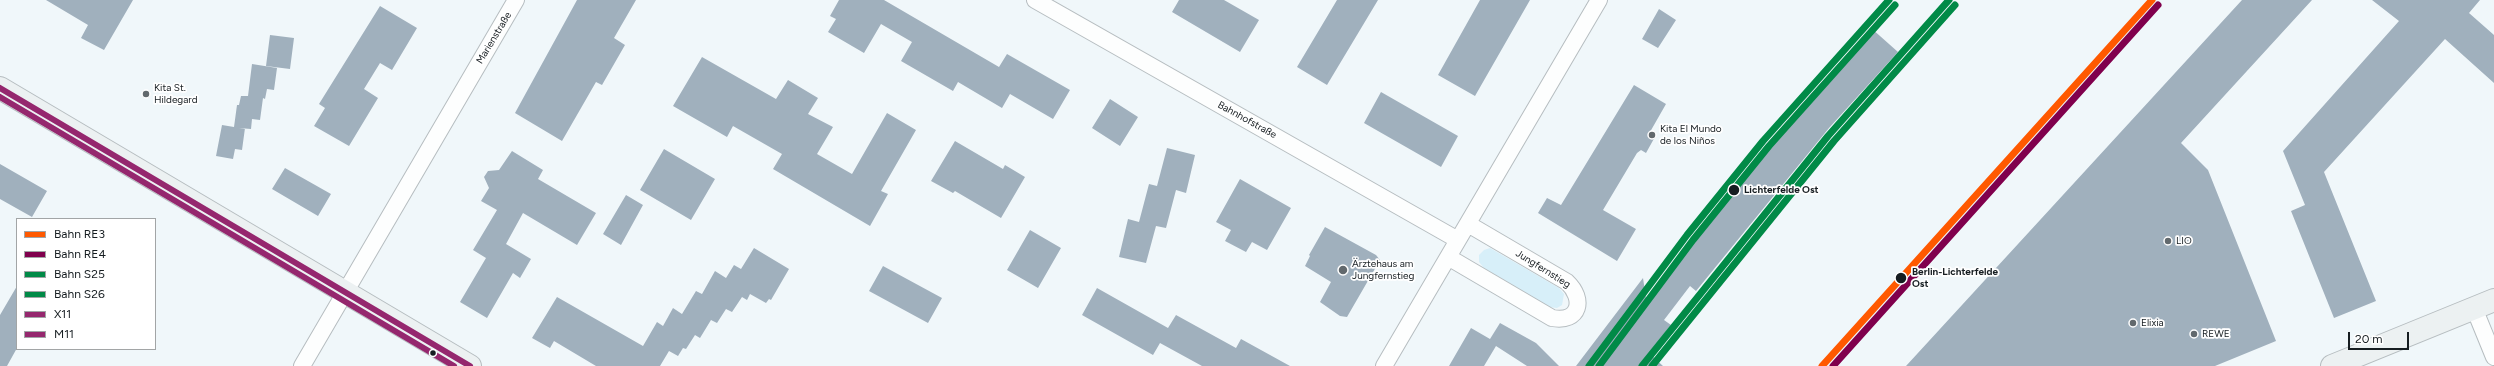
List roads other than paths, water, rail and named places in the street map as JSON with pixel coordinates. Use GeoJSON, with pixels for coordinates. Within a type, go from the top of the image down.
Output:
{"type":"FeatureCollection","features":[{"type":"Feature","properties":{"kind":"main road"},"geometry":{"type":"LineString","coordinates":[[0,88],[470,366]]}},
{"type":"Feature","properties":{"kind":"main road"},"geometry":{"type":"LineString","coordinates":[[2332,366],[2494,300]]}},
{"type":"Feature","properties":{"kind":"street","name":"Marienstraße"},"geometry":{"type":"LineString","coordinates":[[302,366],[516,0]]}},
{"type":"Feature","properties":{"kind":"street","name":"Bahnhofstraße"},"geometry":{"type":"LineString","coordinates":[[1035,0],[1458,240]]}},
{"type":"Feature","properties":{"kind":"street"},"geometry":{"type":"LineString","coordinates":[[1384,366],[1599,0]]}},
{"type":"Feature","properties":{"kind":"street","name":"Jungfernstieg"},"geometry":{"type":"LineString","coordinates":[[1448,257],[1552,318],[1567,318],[1573,314],[1578,306],[1574,289],[1567,282],[1468,224]]}},
{"type":"Feature","properties":{"kind":"street"},"geometry":{"type":"LineString","coordinates":[[2474,308],[2494,357]]}},
{"type":"Feature","properties":{"kind":"rail line","name":"S25"},"geometry":{"type":"LineString","coordinates":[[1589,366],[1687,235],[1763,141],[1889,0]]}},
{"type":"Feature","properties":{"kind":"rail line","name":"S25"},"geometry":{"type":"LineString","coordinates":[[1642,366],[1828,136],[1949,0]]}},
{"type":"Feature","properties":{"kind":"rail line","name":"RE3"},"geometry":{"type":"LineString","coordinates":[[1822,366],[2152,0]]}},
{"type":"Feature","properties":{"kind":"rail line","name":"S26"},"geometry":{"type":"LineString","coordinates":[[1599,366],[1693,240],[1769,146],[1895,5]]}},
{"type":"Feature","properties":{"kind":"rail line","name":"S26"},"geometry":{"type":"LineString","coordinates":[[1652,366],[1834,141],[1955,5]]}},
{"type":"Feature","properties":{"kind":"rail line","name":"RE4"},"geometry":{"type":"LineString","coordinates":[[1833,366],[2158,5]]}},
{"type":"Feature","properties":{"kind":"place","name":"Kita St. Hildegard"},"geometry":{"type":"Point","coordinates":[146,94]}},
{"type":"Feature","properties":{"kind":"place","name":"Kita El Mundo de los Niños"},"geometry":{"type":"Point","coordinates":[1652,135]}},
{"type":"Feature","properties":{"kind":"place","name":"Lichterfelde Ost"},"geometry":{"type":"Point","coordinates":[1734,190]}},
{"type":"Feature","properties":{"kind":"place","name":"LIO"},"geometry":{"type":"Point","coordinates":[2168,241]}},
{"type":"Feature","properties":{"kind":"place","name":"Ärztehaus am Jungfernstieg"},"geometry":{"type":"Point","coordinates":[1343,270]}},
{"type":"Feature","properties":{"kind":"place","name":"Berlin-Lichterfelde Ost"},"geometry":{"type":"Point","coordinates":[1901,278]}},
{"type":"Feature","properties":{"kind":"place","name":"Elixia"},"geometry":{"type":"Point","coordinates":[2133,323]}},
{"type":"Feature","properties":{"kind":"place","name":"REWE"},"geometry":{"type":"Point","coordinates":[2194,334]}}]}
